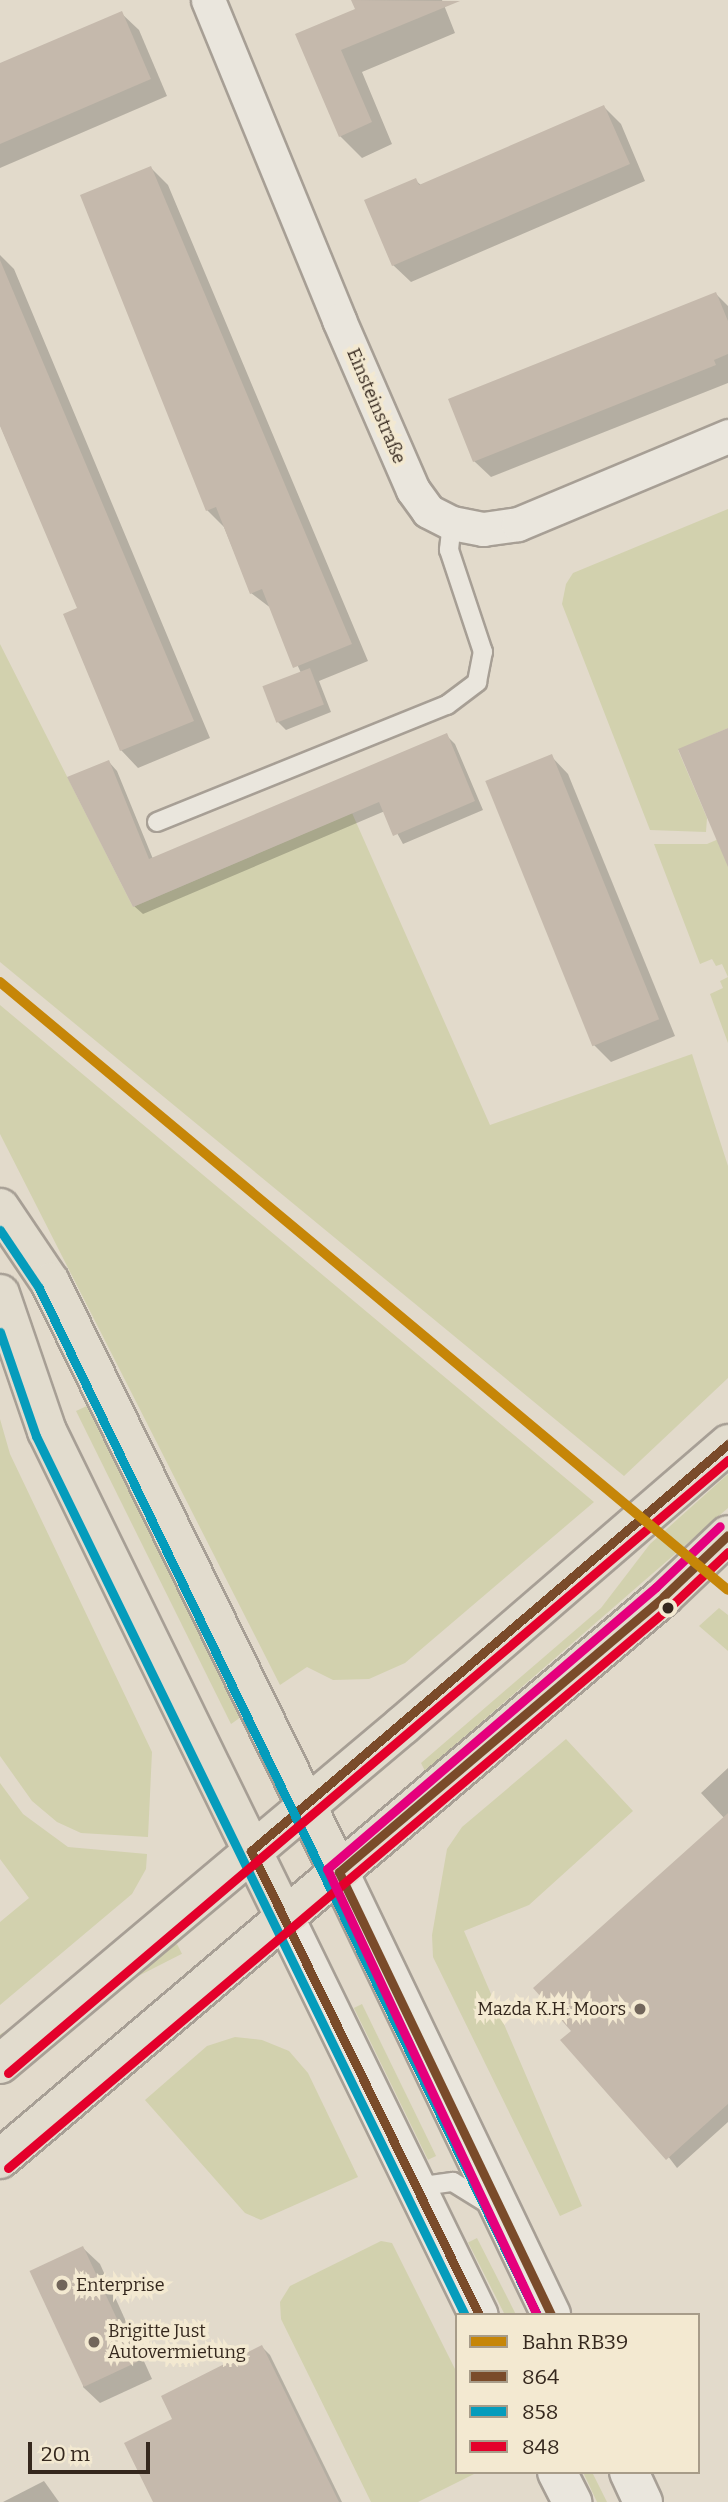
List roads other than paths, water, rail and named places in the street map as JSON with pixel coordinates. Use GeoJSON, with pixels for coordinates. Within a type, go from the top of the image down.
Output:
{"type":"FeatureCollection","features":[{"type":"Feature","properties":{"kind":"main road"},"geometry":{"type":"LineString","coordinates":[[0,1208],[50,1282],[339,1872],[550,2313]]}},
{"type":"Feature","properties":{"kind":"main road"},"geometry":{"type":"LineString","coordinates":[[0,1294],[47,1431],[478,2313]]}},
{"type":"Feature","properties":{"kind":"main road"},"geometry":{"type":"LineString","coordinates":[[0,2064],[728,1444]]}},
{"type":"Feature","properties":{"kind":"main road"},"geometry":{"type":"LineString","coordinates":[[0,2159],[664,1596],[728,1535]]}},
{"type":"Feature","properties":{"kind":"main road"},"geometry":{"type":"LineString","coordinates":[[558,2474],[572,2502]]}},
{"type":"Feature","properties":{"kind":"main road"},"geometry":{"type":"LineString","coordinates":[[630,2474],[643,2502]]}},
{"type":"Feature","properties":{"kind":"street","name":"Einsteinstraße"},"geometry":{"type":"LineString","coordinates":[[208,0],[413,491],[428,511],[452,523],[483,529],[518,524],[728,436]]}},
{"type":"Feature","properties":{"kind":"lane"},"geometry":{"type":"LineString","coordinates":[[157,822],[447,705],[477,682],[483,652],[449,550],[452,523]]}},
{"type":"Feature","properties":{"kind":"lane"},"geometry":{"type":"LineString","coordinates":[[416,2187],[453,2182],[469,2189],[504,2216]]}},
{"type":"Feature","properties":{"kind":"rail line","name":"RB39"},"geometry":{"type":"LineString","coordinates":[[0,982],[728,1590]]}},
{"type":"Feature","properties":{"kind":"place","name":"Mazda K.H. Moors"},"geometry":{"type":"Point","coordinates":[640,2009]}},
{"type":"Feature","properties":{"kind":"place","name":"Enterprise"},"geometry":{"type":"Point","coordinates":[62,2285]}},
{"type":"Feature","properties":{"kind":"place","name":"Brigitte Just Autovermietung"},"geometry":{"type":"Point","coordinates":[94,2342]}}]}
